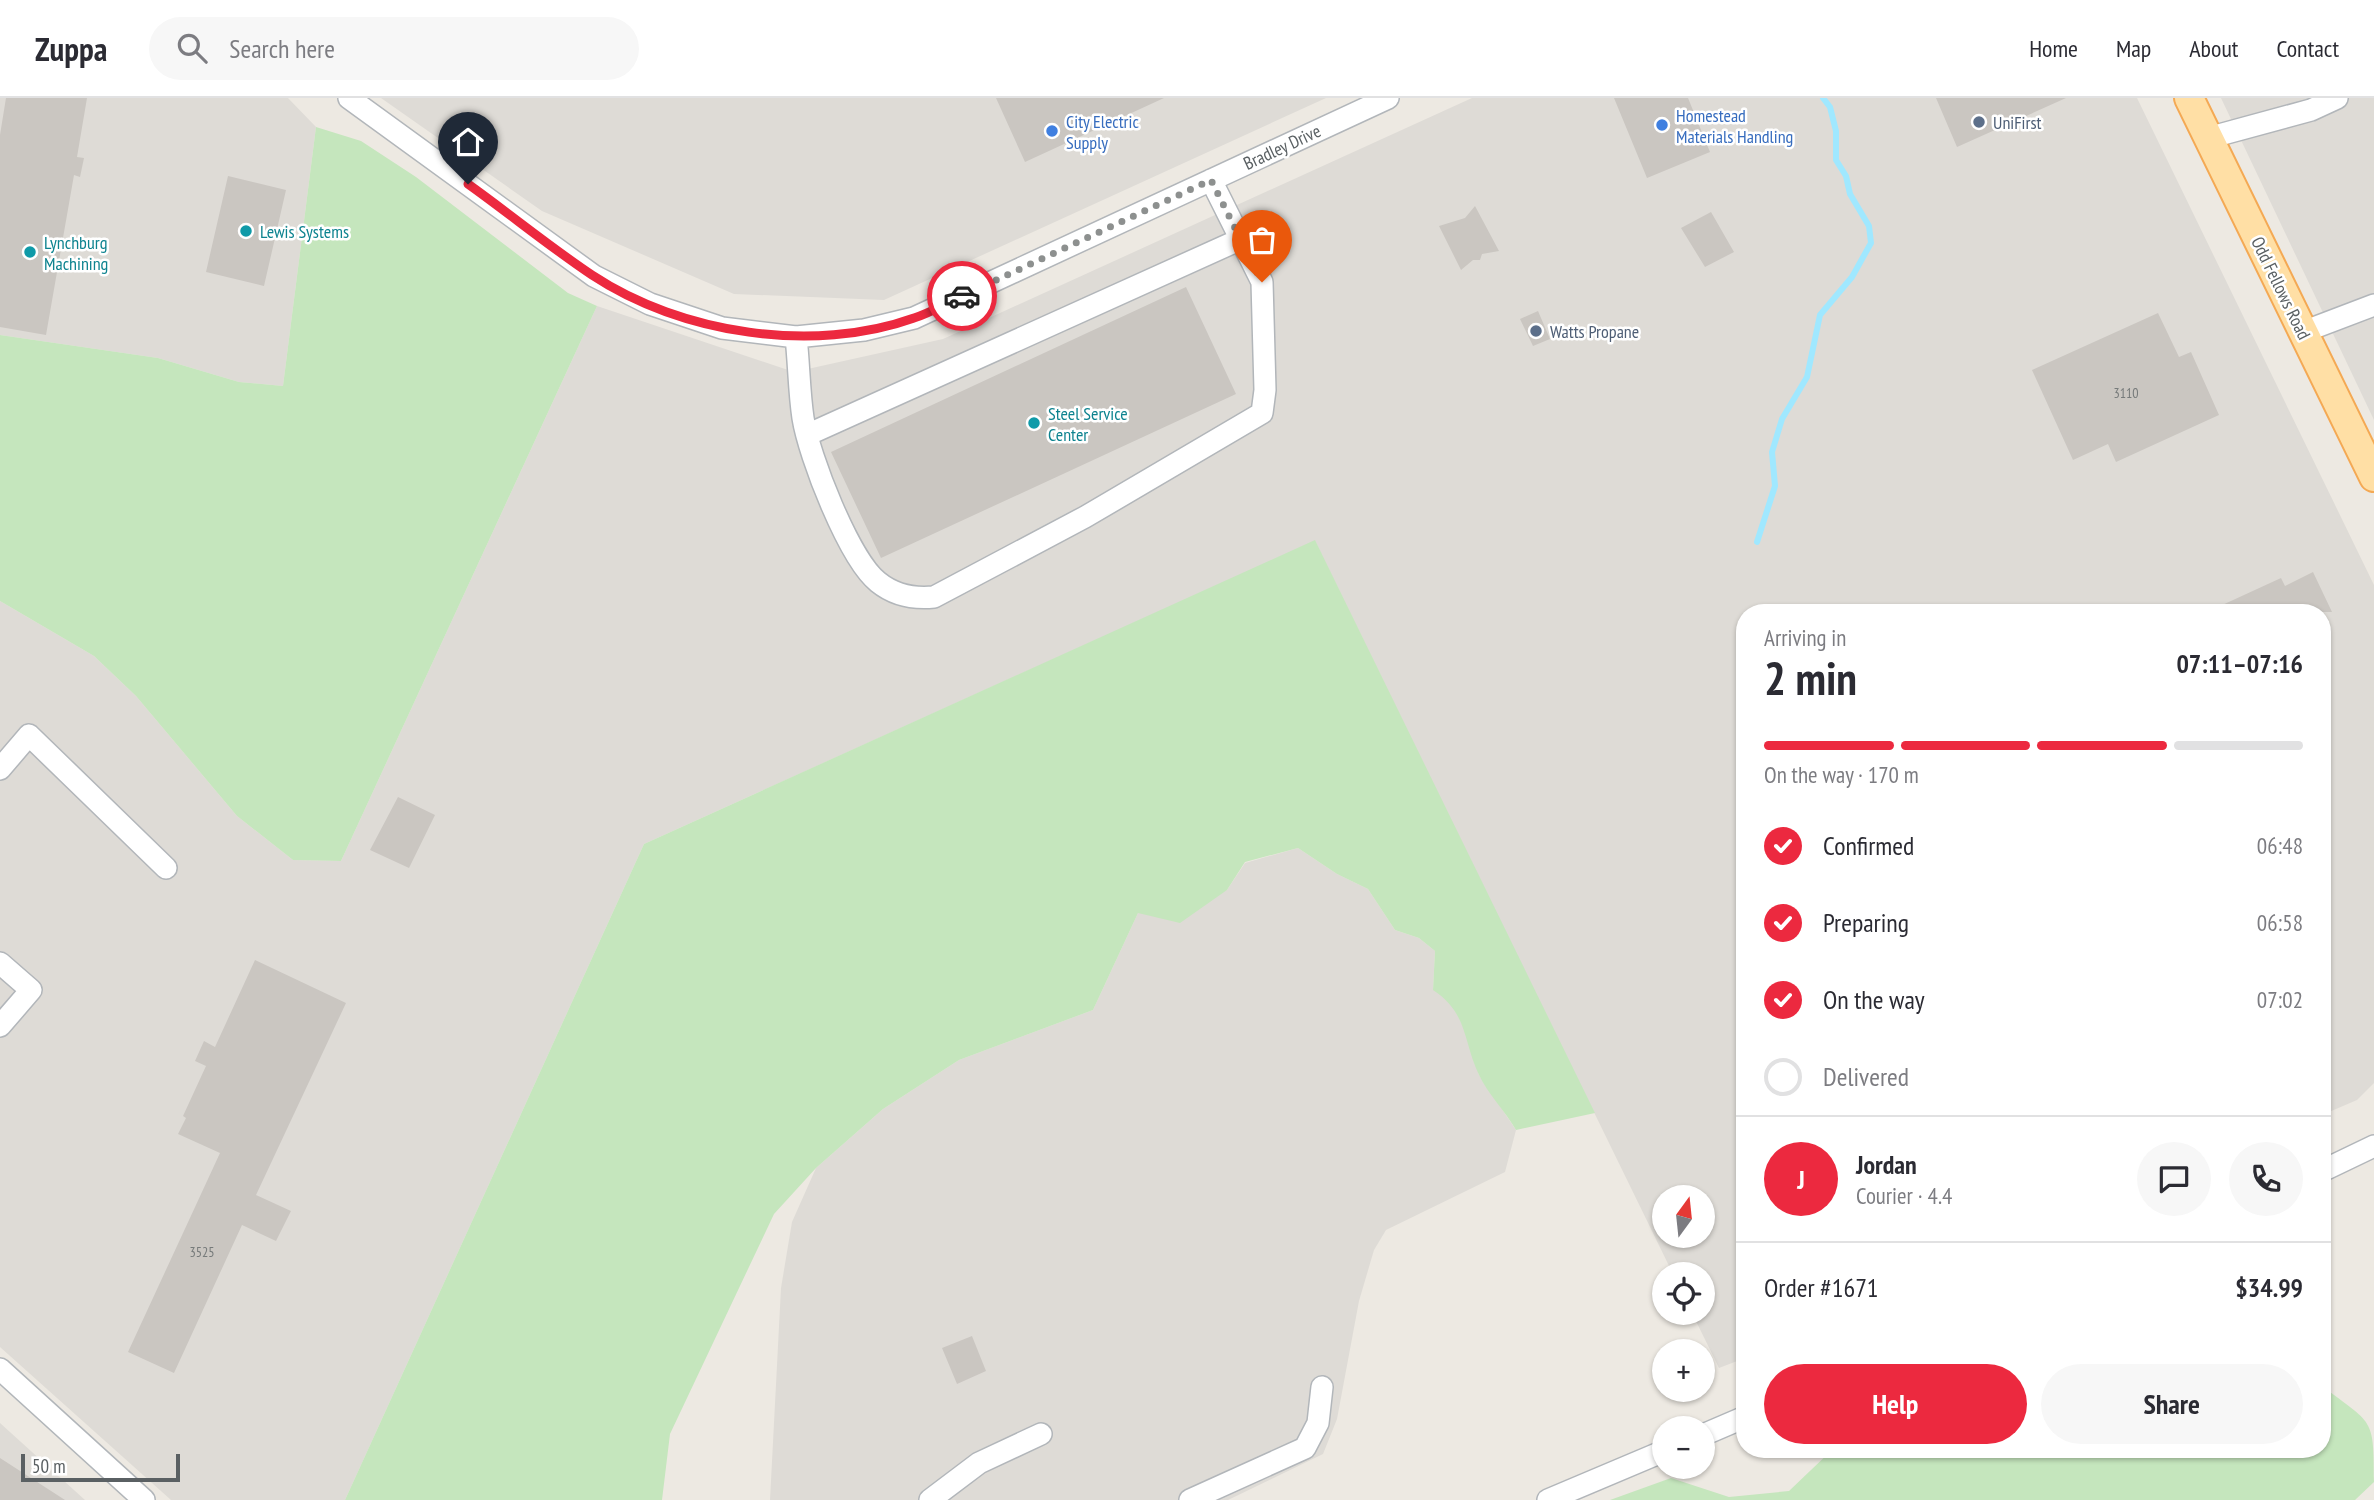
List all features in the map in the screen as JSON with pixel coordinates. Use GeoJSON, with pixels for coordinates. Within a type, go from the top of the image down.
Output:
{"type":"FeatureCollection","features":[{"type":"Feature","properties":{"kind":"main road","name":"Odd Fellows Road"},"geometry":{"type":"LineString","coordinates":[[2189,98],[2374,477]]}},
{"type":"Feature","properties":{"kind":"street","name":"Bradley Drive"},"geometry":{"type":"LineString","coordinates":[[349,98],[594,276],[650,304],[722,328],[796,337],[864,330],[914,318],[1388,98]]}},
{"type":"Feature","properties":{"kind":"street"},"geometry":{"type":"LineString","coordinates":[[2208,138],[2311,110],[2337,98]]}},
{"type":"Feature","properties":{"kind":"street"},"geometry":{"type":"LineString","coordinates":[[796,337],[807,435],[832,503],[866,571],[891,590],[909,597],[934,597],[1085,517],[1262,413],[1265,390],[1263,291],[1258,272],[1211,180]]}},
{"type":"Feature","properties":{"kind":"street"},"geometry":{"type":"LineString","coordinates":[[807,435],[1241,239]]}},
{"type":"Feature","properties":{"kind":"street"},"geometry":{"type":"LineString","coordinates":[[2303,332],[2374,305]]}},
{"type":"Feature","properties":{"kind":"street"},"geometry":{"type":"LineString","coordinates":[[0,769],[29,735],[166,868]]}},
{"type":"Feature","properties":{"kind":"street"},"geometry":{"type":"LineString","coordinates":[[0,964],[31,990],[0,1026]]}},
{"type":"Feature","properties":{"kind":"street"},"geometry":{"type":"LineString","coordinates":[[2331,1167],[2374,1146]]}},
{"type":"Feature","properties":{"kind":"street"},"geometry":{"type":"LineString","coordinates":[[0,1369],[144,1500]]}},
{"type":"Feature","properties":{"kind":"street"},"geometry":{"type":"LineString","coordinates":[[1190,1500],[1305,1448],[1318,1423],[1322,1388]]}},
{"type":"Feature","properties":{"kind":"street"},"geometry":{"type":"LineString","coordinates":[[1715,1430],[1736,1421]]}},
{"type":"Feature","properties":{"kind":"street"},"geometry":{"type":"LineString","coordinates":[[930,1500],[979,1462],[1041,1434]]}},
{"type":"Feature","properties":{"kind":"street"},"geometry":{"type":"LineString","coordinates":[[1548,1500],[1652,1456]]}},
{"type":"Feature","properties":{"kind":"shaded area"},"geometry":{"type":"Polygon","coordinates":[[[0,98],[288,98],[316,127],[283,386],[239,382],[158,358],[0,335],[0,98]]]}},
{"type":"Feature","properties":{"kind":"shaded area"},"geometry":{"type":"Polygon","coordinates":[[[381,98],[1326,98],[884,300],[734,294],[542,211],[381,98]]]}},
{"type":"Feature","properties":{"kind":"shaded area"},"geometry":{"type":"Polygon","coordinates":[[[1472,98],[2137,98],[2374,585],[2374,1083],[2357,1100],[2331,1111],[2331,604],[1736,604],[1736,1361],[1719,1368],[1715,1360],[1715,1339],[1705,1339],[1698,1325],[1715,1325],[1715,1262],[1667,1262],[1660,1248],[1715,1248],[1715,1185],[1652,1185],[1652,1231],[1315,541],[644,844],[345,1500],[171,1500],[0,1347],[0,601],[94,656],[136,696],[237,816],[293,860],[341,861],[597,306],[794,372],[943,339],[1472,98]]]}},
{"type":"Feature","properties":{"kind":"shaded area"},"geometry":{"type":"Polygon","coordinates":[[[2221,98],[2374,98],[2374,420],[2221,98]]]}},
{"type":"Feature","properties":{"kind":"shaded area"},"geometry":{"type":"Polygon","coordinates":[[[1298,848],[1337,874],[1368,889],[1395,930],[1419,938],[1435,951],[1433,989],[1450,1001],[1467,1033],[1479,1075],[1516,1130],[1505,1172],[1386,1230],[1374,1250],[1359,1301],[1337,1419],[1323,1454],[1228,1500],[770,1500],[781,1288],[792,1222],[816,1168],[883,1109],[959,1060],[1093,1010],[1138,913],[1227,890],[1245,863],[1298,848]]]}},
{"type":"Feature","properties":{"kind":"shaded area"},"geometry":{"type":"Polygon","coordinates":[[[0,1423],[85,1500],[0,1500],[0,1423]]]}},
{"type":"Feature","properties":{"kind":"green space"},"geometry":{"type":"Polygon","coordinates":[[[316,127],[361,141],[416,177],[568,293],[597,306],[341,861],[293,860],[237,816],[136,696],[94,656],[0,601],[0,335],[158,358],[239,382],[283,386],[316,127]]]}},
{"type":"Feature","properties":{"kind":"green space"},"geometry":{"type":"Polygon","coordinates":[[[1315,540],[1595,1113],[1516,1130],[1479,1075],[1459,1018],[1453,1008],[1433,990],[1435,951],[1419,938],[1395,930],[1368,889],[1337,874],[1298,848],[1245,862],[1227,890],[1180,923],[1138,913],[1093,1010],[959,1060],[883,1109],[816,1168],[774,1214],[670,1434],[662,1500],[345,1500],[644,844],[1315,540]]]}},
{"type":"Feature","properties":{"kind":"green space"},"geometry":{"type":"Polygon","coordinates":[[[2331,1393],[2361,1416],[2371,1433],[2373,1445],[2374,1482],[2355,1500],[1610,1500],[1668,1479],[1729,1497],[1789,1491],[1824,1458],[2331,1458],[2331,1393]]]}},
{"type":"Feature","properties":{"kind":"building","name":"Lynchburg Machining"},"geometry":{"type":"Polygon","coordinates":[[[6,98],[87,98],[77,157],[84,158],[80,177],[74,175],[46,335],[0,327],[0,135],[6,98]]]}},
{"type":"Feature","properties":{"kind":"building","name":"City Electric Supply"},"geometry":{"type":"Polygon","coordinates":[[[996,98],[1164,98],[1025,162],[996,98]]]}},
{"type":"Feature","properties":{"kind":"building","name":"Homestead Materials Handling"},"geometry":{"type":"Polygon","coordinates":[[[1614,98],[1688,98],[1710,152],[1647,178],[1614,98]]]}},
{"type":"Feature","properties":{"kind":"building","name":"UniFirst"},"geometry":{"type":"Polygon","coordinates":[[[1936,98],[2066,98],[1957,147],[1936,98]]]}},
{"type":"Feature","properties":{"kind":"building","name":"Lewis Systems"},"geometry":{"type":"Polygon","coordinates":[[[228,176],[286,190],[264,286],[206,272],[228,176]]]}},
{"type":"Feature","properties":{"kind":"building"},"geometry":{"type":"Polygon","coordinates":[[[1475,206],[1499,251],[1482,254],[1480,260],[1473,260],[1461,270],[1439,226],[1465,218],[1475,206]]]}},
{"type":"Feature","properties":{"kind":"building"},"geometry":{"type":"Polygon","coordinates":[[[1711,212],[1734,252],[1705,267],[1681,228],[1711,212]]]}},
{"type":"Feature","properties":{"kind":"building","name":"Steel Service Center"},"geometry":{"type":"Polygon","coordinates":[[[1186,287],[1236,394],[881,558],[831,452],[1186,287]]]}},
{"type":"Feature","properties":{"kind":"building","name":"Watts Propane"},"geometry":{"type":"Polygon","coordinates":[[[1538,311],[1550,339],[1533,346],[1520,319],[1538,311]]]}},
{"type":"Feature","properties":{"kind":"building"},"geometry":{"type":"Polygon","coordinates":[[[2158,313],[2179,357],[2191,352],[2219,415],[2116,462],[2108,444],[2073,460],[2032,370],[2158,313]]]}},
{"type":"Feature","properties":{"kind":"building"},"geometry":{"type":"Polygon","coordinates":[[[2313,572],[2328,604],[2224,604],[2281,578],[2285,586],[2313,572]]]}},
{"type":"Feature","properties":{"kind":"building"},"geometry":{"type":"Polygon","coordinates":[[[398,797],[435,815],[409,868],[370,850],[398,797]]]}},
{"type":"Feature","properties":{"kind":"building"},"geometry":{"type":"Polygon","coordinates":[[[255,960],[346,1003],[256,1195],[291,1211],[276,1241],[242,1225],[174,1373],[128,1352],[220,1153],[178,1134],[186,1118],[183,1116],[206,1066],[195,1061],[204,1041],[215,1047],[255,960]]]}},
{"type":"Feature","properties":{"kind":"building"},"geometry":{"type":"Polygon","coordinates":[[[972,1336],[986,1371],[957,1384],[942,1348],[972,1336]]]}},
{"type":"Feature","properties":{"kind":"building"},"geometry":{"type":"Polygon","coordinates":[[[0,1458],[65,1500],[0,1500],[0,1458]]]}},
{"type":"Feature","properties":{"kind":"waterway"},"geometry":{"type":"LineString","coordinates":[[1757,542],[1775,486],[1772,452],[1782,419],[1807,377],[1820,315],[1852,277],[1871,243],[1869,226],[1850,194],[1846,176],[1836,160],[1836,131],[1830,107],[1823,98]]}},
{"type":"Feature","properties":{"kind":"way so far"},"geometry":{"type":"LineString","coordinates":[[962,296],[1211,180],[1262,282]]}},
{"type":"Feature","properties":{"kind":"place","name":"UniFirst"},"geometry":{"type":"Point","coordinates":[1979,122]}},
{"type":"Feature","properties":{"kind":"place","name":"Homestead Materials Handling"},"geometry":{"type":"Point","coordinates":[1662,125]}},
{"type":"Feature","properties":{"kind":"place","name":"City Electric Supply"},"geometry":{"type":"Point","coordinates":[1052,131]}},
{"type":"Feature","properties":{"kind":"place","name":"Lewis Systems"},"geometry":{"type":"Point","coordinates":[246,231]}},
{"type":"Feature","properties":{"kind":"place","name":"Lynchburg Machining"},"geometry":{"type":"Point","coordinates":[30,252]}},
{"type":"Feature","properties":{"kind":"place","name":"Watts Propane"},"geometry":{"type":"Point","coordinates":[1536,331]}},
{"type":"Feature","properties":{"kind":"place","name":"Steel Service Center"},"geometry":{"type":"Point","coordinates":[1034,423]}},
{"type":"Feature","properties":{"kind":"route"},"geometry":{"type":"LineString","coordinates":[[468,184],[594,276],[650,304],[722,328],[796,337],[864,330],[914,318],[962,296]]}}]}
